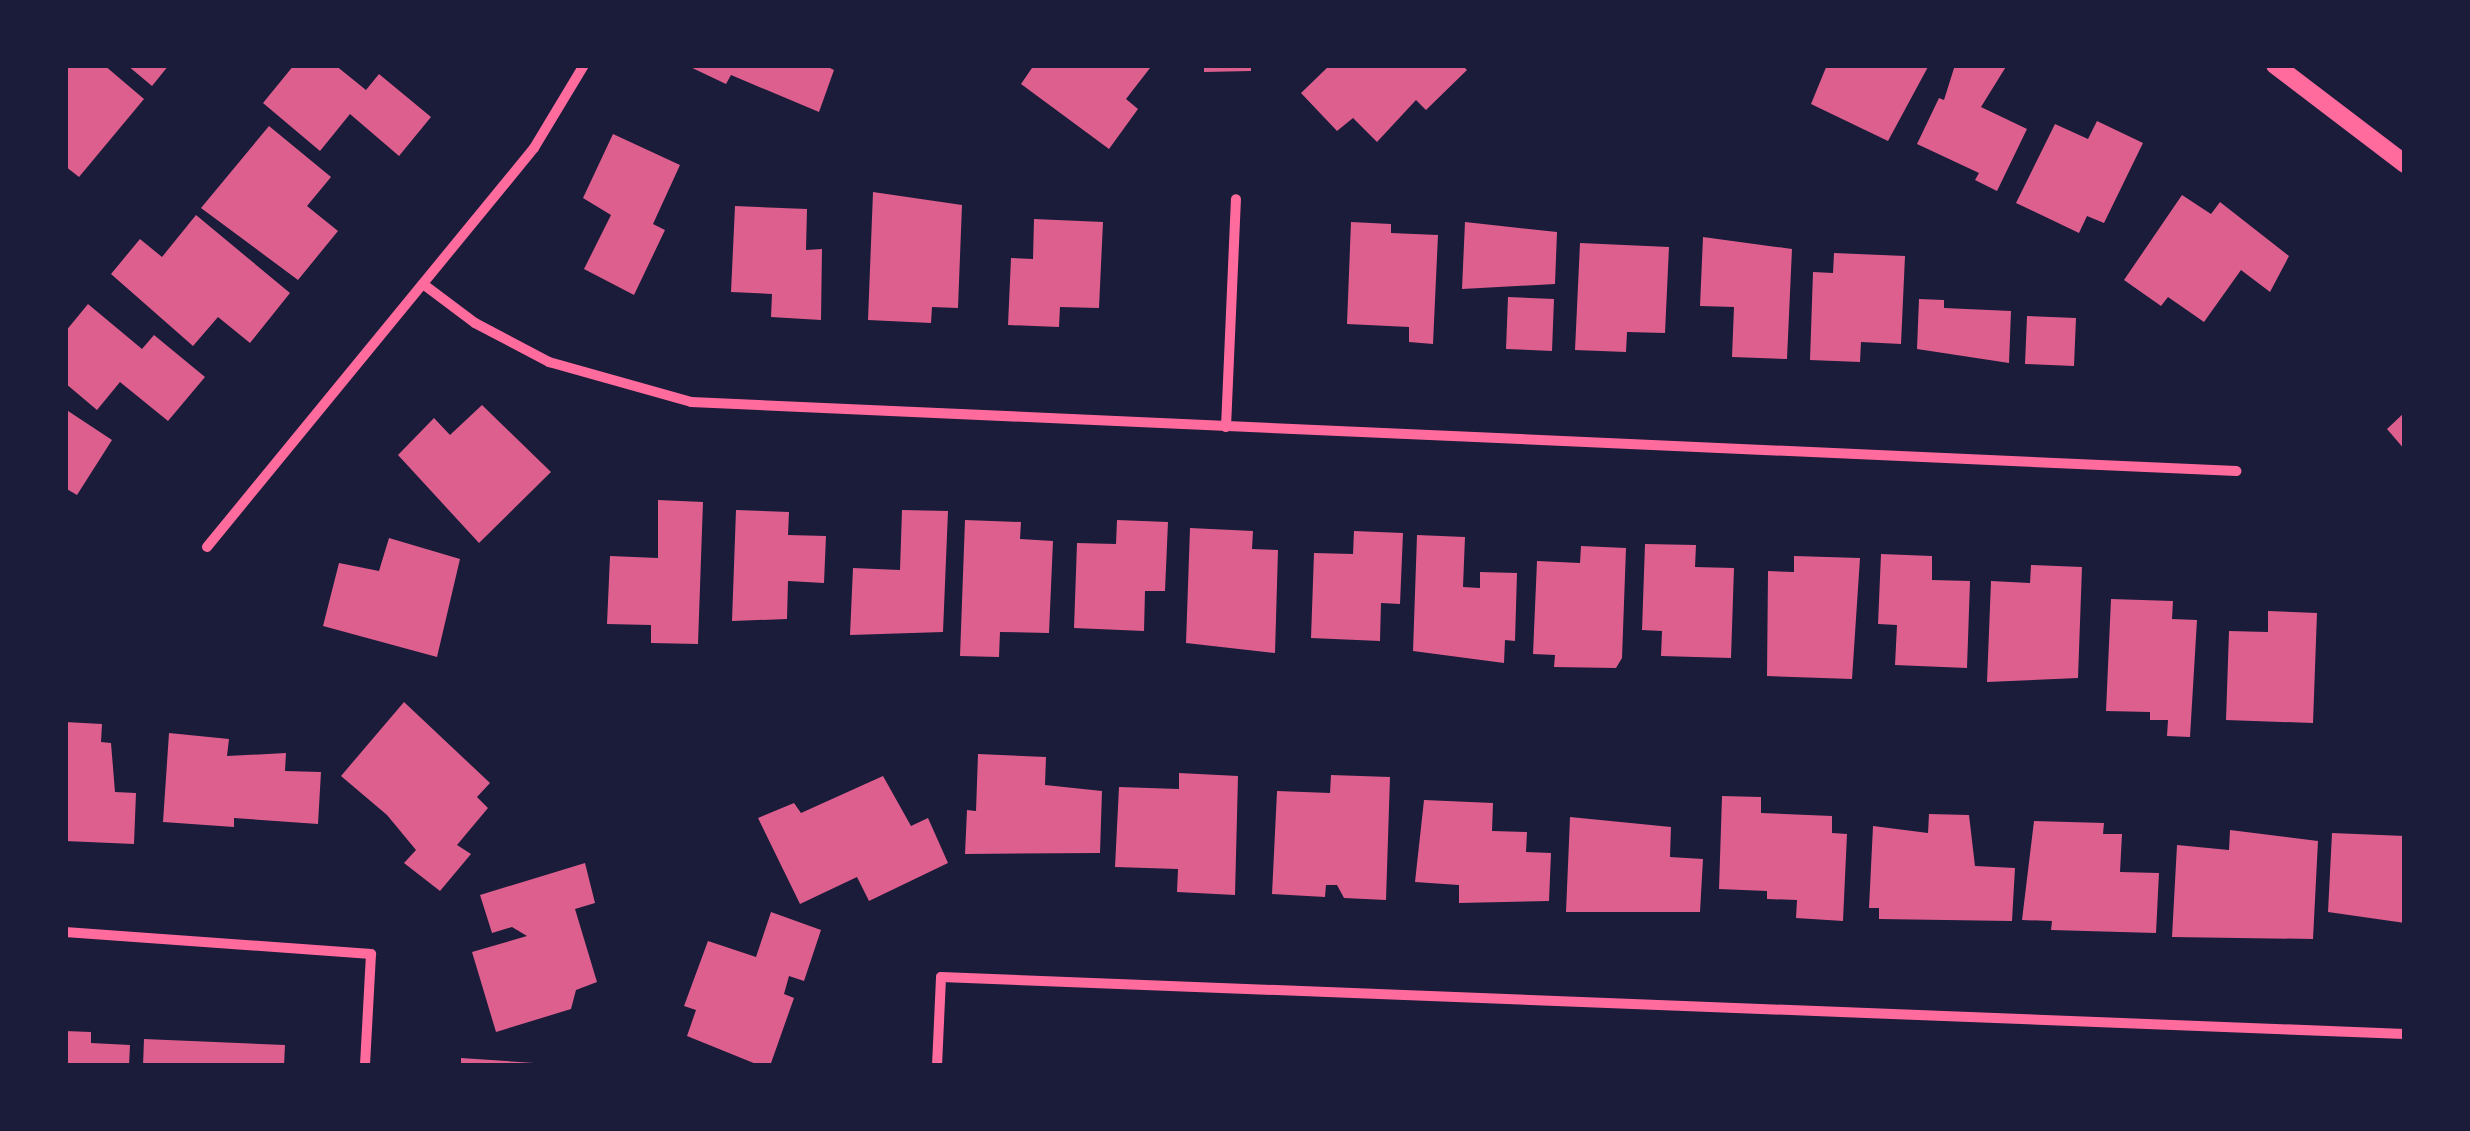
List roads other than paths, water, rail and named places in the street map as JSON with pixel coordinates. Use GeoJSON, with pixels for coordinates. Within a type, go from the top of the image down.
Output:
{"type":"FeatureCollection","features":[{"type":"Feature","properties":{"kind":"street"},"geometry":{"type":"LineString","coordinates":[[208,547],[534,148],[584,65]]}},
{"type":"Feature","properties":{"kind":"street"},"geometry":{"type":"LineString","coordinates":[[2275,65],[2405,164]]}},
{"type":"Feature","properties":{"kind":"street"},"geometry":{"type":"LineString","coordinates":[[1226,427],[1236,199]]}},
{"type":"Feature","properties":{"kind":"street"},"geometry":{"type":"LineString","coordinates":[[422,284],[475,323],[549,362],[691,402],[2236,471]]}},
{"type":"Feature","properties":{"kind":"street"},"geometry":{"type":"LineString","coordinates":[[65,932],[371,954],[365,1066]]}},
{"type":"Feature","properties":{"kind":"street"},"geometry":{"type":"LineString","coordinates":[[937,1066],[941,977],[1411,990],[2405,1034]]}}]}
